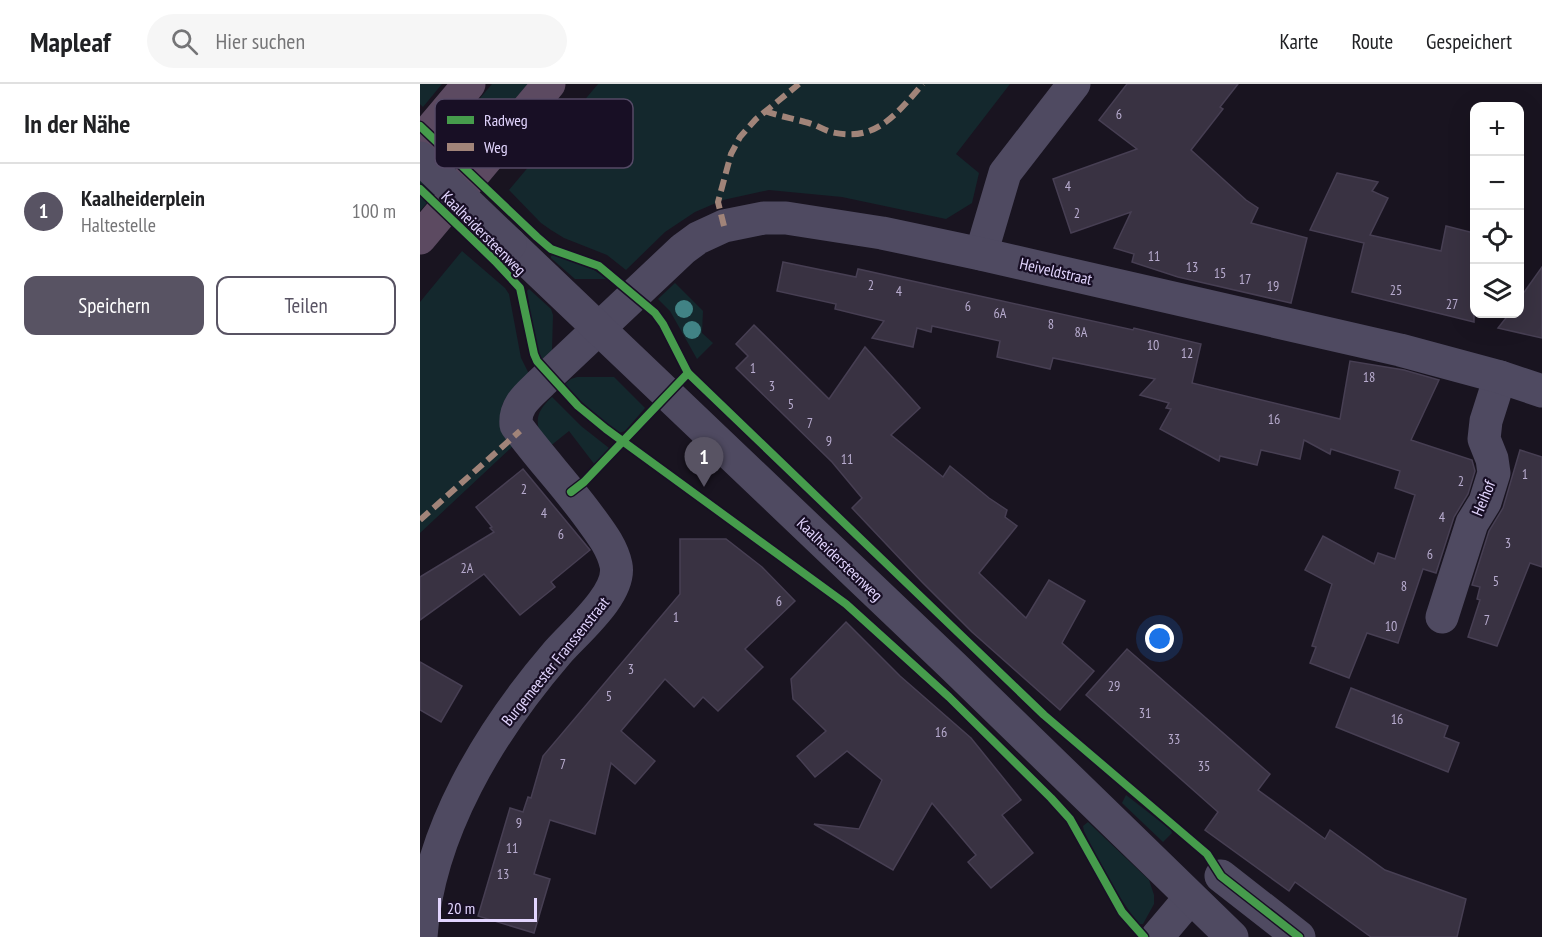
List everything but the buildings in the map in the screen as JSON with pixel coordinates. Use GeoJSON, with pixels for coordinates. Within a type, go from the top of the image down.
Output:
{"type":"FeatureCollection","features":[{"type":"Feature","properties":{"kind":"highway"},"geometry":{"type":"LineString","coordinates":[[456,99],[469,84]]}},
{"type":"Feature","properties":{"kind":"highway"},"geometry":{"type":"LineString","coordinates":[[536,99],[549,84]]}},
{"type":"Feature","properties":{"kind":"highway"},"geometry":{"type":"LineString","coordinates":[[420,142],[435,124]]}},
{"type":"Feature","properties":{"kind":"highway"},"geometry":{"type":"LineString","coordinates":[[420,238],[479,168]]}},
{"type":"Feature","properties":{"kind":"street"},"geometry":{"type":"LineString","coordinates":[[981,254],[1005,173],[1074,84]]}},
{"type":"Feature","properties":{"kind":"street","name":"Kaalheidersteenweg"},"geometry":{"type":"LineString","coordinates":[[420,158],[954,667],[1232,937]]}},
{"type":"Feature","properties":{"kind":"street","name":"Heiveldstraat"},"geometry":{"type":"LineString","coordinates":[[599,329],[683,249],[713,230],[764,218],[786,218],[882,232],[981,254],[1400,350],[1542,391]]}},
{"type":"Feature","properties":{"kind":"street","name":"Burgemeester Franssenstraat"},"geometry":{"type":"LineString","coordinates":[[422,937],[435,865],[454,811],[471,773],[518,702],[556,654],[606,599],[616,577],[617,568],[609,546],[571,492],[520,431],[515,417],[520,405],[599,329]]}},
{"type":"Feature","properties":{"kind":"street","name":"Heihof"},"geometry":{"type":"LineString","coordinates":[[1442,617],[1472,523],[1485,502],[1494,473],[1484,439],[1486,421],[1500,377]]}},
{"type":"Feature","properties":{"kind":"street"},"geometry":{"type":"LineString","coordinates":[[1221,876],[1299,937]]}},
{"type":"Feature","properties":{"kind":"street"},"geometry":{"type":"LineString","coordinates":[[1157,937],[1190,898]]}},
{"type":"Feature","properties":{"kind":"green space"},"geometry":{"type":"Polygon","coordinates":[[[420,84],[442,84],[423,107],[420,104],[420,84]]]}},
{"type":"Feature","properties":{"kind":"green space"},"geometry":{"type":"Polygon","coordinates":[[[492,84],[528,84],[515,99],[479,99],[492,84]]]}},
{"type":"Feature","properties":{"kind":"green space"},"geometry":{"type":"Polygon","coordinates":[[[598,84],[1010,84],[956,154],[979,173],[972,203],[946,219],[842,197],[769,190],[723,200],[695,212],[665,232],[626,270],[607,255],[564,238],[551,230],[541,223],[509,190],[527,168],[633,168],[633,99],[585,99],[598,84]]]}},
{"type":"Feature","properties":{"kind":"green space"},"geometry":{"type":"Polygon","coordinates":[[[435,151],[435,168],[457,168],[420,211],[420,169],[435,151]]]}},
{"type":"Feature","properties":{"kind":"green space"},"geometry":{"type":"Polygon","coordinates":[[[462,251],[509,294],[521,358],[530,376],[510,394],[502,406],[503,422],[513,446],[420,533],[420,302],[462,251]]]}},
{"type":"Feature","properties":{"kind":"green space"},"geometry":{"type":"Polygon","coordinates":[[[554,254],[594,270],[607,279],[575,279],[551,258],[554,254]]]}},
{"type":"Feature","properties":{"kind":"green space"},"geometry":{"type":"Polygon","coordinates":[[[675,283],[703,311],[702,333],[713,343],[697,359],[670,311],[658,299],[675,283]]]}},
{"type":"Feature","properties":{"kind":"green space"},"geometry":{"type":"Polygon","coordinates":[[[529,289],[551,309],[553,315],[552,351],[544,363],[534,339],[527,291],[529,289]]]}},
{"type":"Feature","properties":{"kind":"green space"},"geometry":{"type":"Polygon","coordinates":[[[577,377],[614,377],[645,408],[625,431],[619,433],[593,413],[564,385],[577,377]]]}},
{"type":"Feature","properties":{"kind":"green space"},"geometry":{"type":"Polygon","coordinates":[[[552,397],[581,426],[609,448],[595,465],[569,431],[549,447],[544,440],[539,427],[539,415],[552,397]]]}},
{"type":"Feature","properties":{"kind":"green space"},"geometry":{"type":"Polygon","coordinates":[[[1126,795],[1171,830],[1172,833],[1163,842],[1122,803],[1126,795]]]}},
{"type":"Feature","properties":{"kind":"green space"},"geometry":{"type":"Polygon","coordinates":[[[1088,822],[1149,880],[1154,895],[1154,904],[1143,924],[1139,924],[1131,913],[1102,867],[1084,831],[1083,826],[1088,822]]]}},
{"type":"Feature","properties":{"kind":"marked path"},"geometry":{"type":"LineString","coordinates":[[724,226],[718,202],[731,154],[740,137],[756,119],[799,84]]}},
{"type":"Feature","properties":{"kind":"marked path"},"geometry":{"type":"LineString","coordinates":[[765,111],[831,132],[861,133],[873,130],[884,123],[904,106],[923,84]]}},
{"type":"Feature","properties":{"kind":"marked path"},"geometry":{"type":"LineString","coordinates":[[420,520],[520,431]]}},
{"type":"Feature","properties":{"kind":"cycle path"},"geometry":{"type":"LineString","coordinates":[[420,126],[435,140]]}},
{"type":"Feature","properties":{"kind":"cycle path"},"geometry":{"type":"LineString","coordinates":[[464,168],[551,249],[599,266],[655,313],[688,373],[1044,715],[1207,854],[1221,876],[1299,937]]}},
{"type":"Feature","properties":{"kind":"cycle path"},"geometry":{"type":"LineString","coordinates":[[420,189],[520,288],[537,361],[578,406],[606,429],[846,604],[949,697],[1070,819],[1122,912],[1144,937]]}},
{"type":"Feature","properties":{"kind":"cycle path"},"geometry":{"type":"LineString","coordinates":[[571,492],[584,482],[688,373]]}},
{"type":"Feature","properties":{"kind":"place","name":"Kaalheiderplein"},"geometry":{"type":"Point","coordinates":[704,487]}}]}
